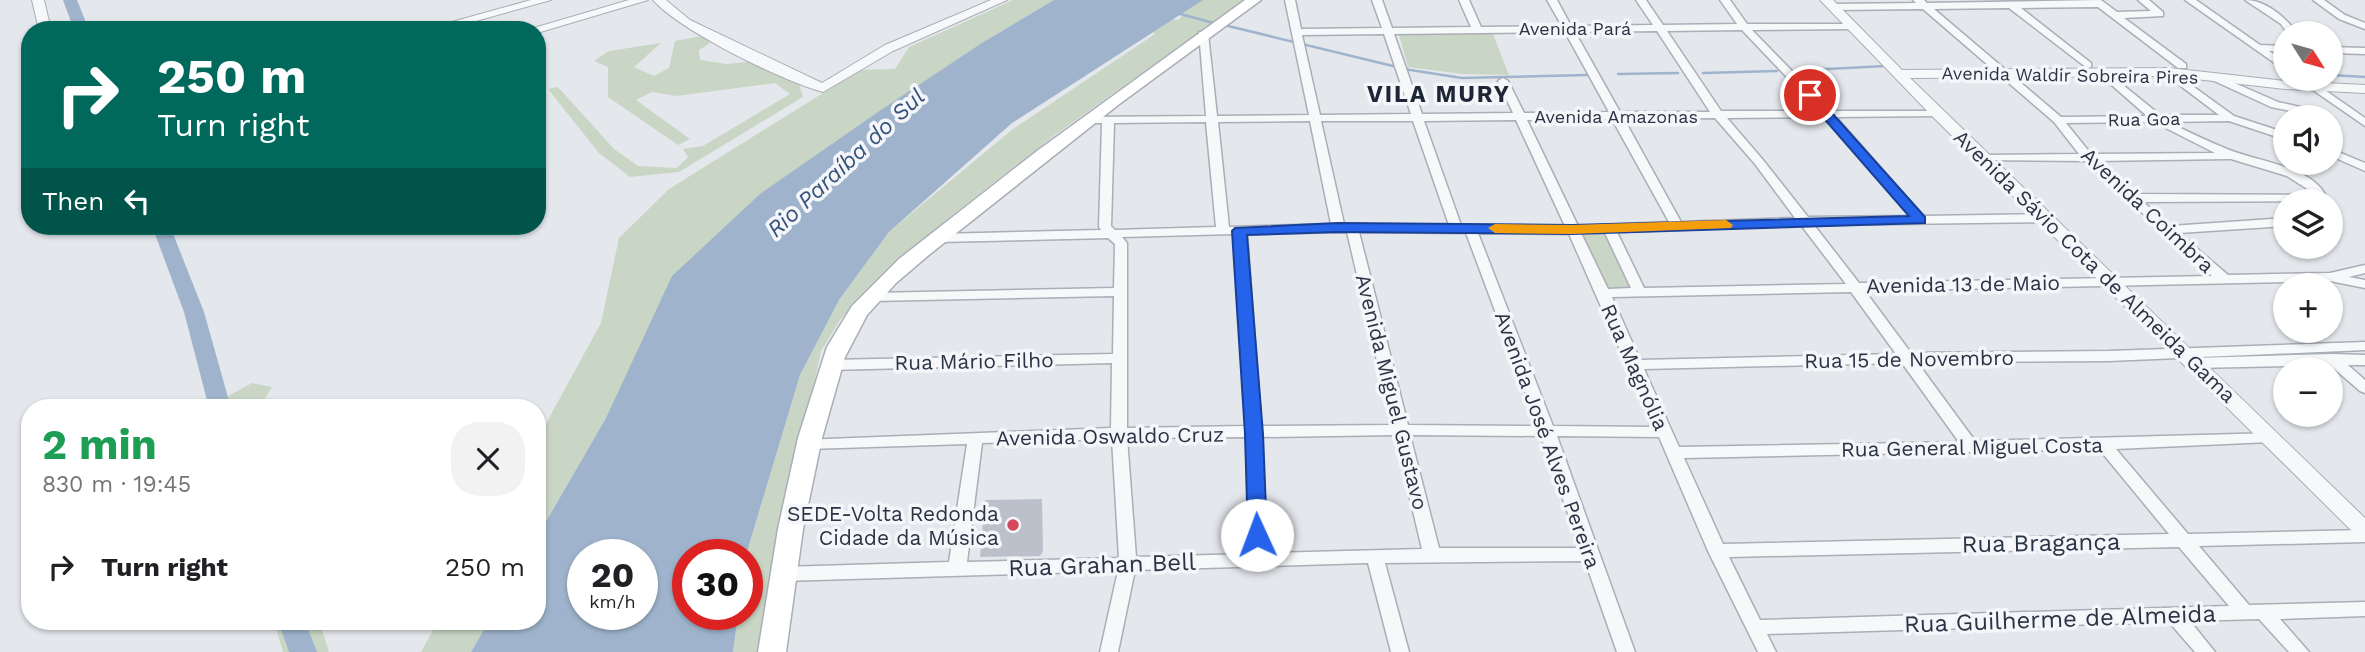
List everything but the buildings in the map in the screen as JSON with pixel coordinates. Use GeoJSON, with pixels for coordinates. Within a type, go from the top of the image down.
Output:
{"type":"FeatureCollection","features":[{"type":"Feature","properties":{"kind":"main road"},"geometry":{"type":"LineString","coordinates":[[772,652],[783,575],[808,444],[830,365],[848,328],[872,297],[939,238],[1086,120],[1254,0]]}},
{"type":"Feature","properties":{"kind":"street"},"geometry":{"type":"LineString","coordinates":[[464,21],[545,0]]}},
{"type":"Feature","properties":{"kind":"street"},"geometry":{"type":"LineString","coordinates":[[546,26],[642,0]]}},
{"type":"Feature","properties":{"kind":"street"},"geometry":{"type":"LineString","coordinates":[[659,0],[686,23],[803,81],[823,88],[889,48],[1001,0]]}},
{"type":"Feature","properties":{"kind":"street","name":"Avenida Miguel Gustavo"},"geometry":{"type":"LineString","coordinates":[[1290,0],[1317,119],[1432,555]]}},
{"type":"Feature","properties":{"kind":"street","name":"Avenida José Alves Pereira"},"geometry":{"type":"LineString","coordinates":[[1377,0],[1416,117],[1548,433],[1626,652]]}},
{"type":"Feature","properties":{"kind":"street"},"geometry":{"type":"LineString","coordinates":[[1464,0],[1477,29]]}},
{"type":"Feature","properties":{"kind":"street"},"geometry":{"type":"LineString","coordinates":[[1552,0],[1678,227]]}},
{"type":"Feature","properties":{"kind":"street"},"geometry":{"type":"LineString","coordinates":[[1641,0],[1718,115],[1759,162],[1855,287],[1971,447]]}},
{"type":"Feature","properties":{"kind":"street"},"geometry":{"type":"LineString","coordinates":[[1725,0],[1745,28],[1826,112],[1920,220]]}},
{"type":"Feature","properties":{"kind":"street"},"geometry":{"type":"LineString","coordinates":[[2116,15],[2160,14],[2143,0]]}},
{"type":"Feature","properties":{"kind":"street"},"geometry":{"type":"LineString","coordinates":[[2190,0],[2273,59]]}},
{"type":"Feature","properties":{"kind":"street"},"geometry":{"type":"LineString","coordinates":[[2250,0],[2282,21]]}},
{"type":"Feature","properties":{"kind":"street"},"geometry":{"type":"LineString","coordinates":[[2318,0],[2342,17],[2365,26]]}},
{"type":"Feature","properties":{"kind":"street"},"geometry":{"type":"LineString","coordinates":[[2008,2],[2087,65]]}},
{"type":"Feature","properties":{"kind":"street"},"geometry":{"type":"LineString","coordinates":[[1830,4],[2098,2],[2231,118],[2273,133]]}},
{"type":"Feature","properties":{"kind":"street","name":"Avenida Coimbra"},"geometry":{"type":"LineString","coordinates":[[1921,3],[2058,120],[2087,158],[2224,279]]}},
{"type":"Feature","properties":{"kind":"street","name":"Avenida Sávio Cota de Almeida Gama"},"geometry":{"type":"LineString","coordinates":[[1830,4],[2044,218],[2190,357],[2365,534]]}},
{"type":"Feature","properties":{"kind":"street","name":"Avenida Pará"},"geometry":{"type":"LineString","coordinates":[[1299,40],[1387,29],[1852,26]]}},
{"type":"Feature","properties":{"kind":"street"},"geometry":{"type":"LineString","coordinates":[[1214,27],[1211,121],[1223,231]]}},
{"type":"Feature","properties":{"kind":"street"},"geometry":{"type":"LineString","coordinates":[[2258,48],[2273,47]]}},
{"type":"Feature","properties":{"kind":"street"},"geometry":{"type":"LineString","coordinates":[[2343,50],[2365,51]]}},
{"type":"Feature","properties":{"kind":"street","name":"Avenida Waldir Sobreira Pires"},"geometry":{"type":"LineString","coordinates":[[1996,69],[2087,65],[2273,76]]}},
{"type":"Feature","properties":{"kind":"street","name":"Avenida Waldir Sobreira Pires"},"geometry":{"type":"LineString","coordinates":[[1897,70],[2175,69],[2214,77],[2273,81]]}},
{"type":"Feature","properties":{"kind":"street"},"geometry":{"type":"LineString","coordinates":[[2102,71],[2155,119],[2235,156],[2291,173],[2307,181],[2313,189]]}},
{"type":"Feature","properties":{"kind":"street"},"geometry":{"type":"LineString","coordinates":[[2214,77],[2275,105]]}},
{"type":"Feature","properties":{"kind":"street","name":"Avenida Waldir Sobreira Pires"},"geometry":{"type":"LineString","coordinates":[[2343,82],[2365,81]]}},
{"type":"Feature","properties":{"kind":"street","name":"Rua Magnólia"},"geometry":{"type":"LineString","coordinates":[[1503,82],[1603,293],[1717,551],[1767,652]]}},
{"type":"Feature","properties":{"kind":"street","name":"Avenida Waldir Sobreira Pires"},"geometry":{"type":"LineString","coordinates":[[2343,86],[2365,89]]}},
{"type":"Feature","properties":{"kind":"street"},"geometry":{"type":"LineString","coordinates":[[2323,91],[2365,123]]}},
{"type":"Feature","properties":{"kind":"street","name":"Avenida Amazonas"},"geometry":{"type":"LineString","coordinates":[[1086,120],[1937,113]]}},
{"type":"Feature","properties":{"kind":"street","name":"Rua Goa"},"geometry":{"type":"LineString","coordinates":[[2058,120],[2231,118]]}},
{"type":"Feature","properties":{"kind":"street"},"geometry":{"type":"LineString","coordinates":[[1108,121],[1105,227],[1121,242],[1119,433],[1128,564],[1110,652]]}},
{"type":"Feature","properties":{"kind":"street"},"geometry":{"type":"LineString","coordinates":[[1985,158],[2235,156]]}},
{"type":"Feature","properties":{"kind":"street"},"geometry":{"type":"LineString","coordinates":[[2343,157],[2365,167]]}},
{"type":"Feature","properties":{"kind":"street"},"geometry":{"type":"LineString","coordinates":[[2131,198],[2273,199]]}},
{"type":"Feature","properties":{"kind":"street"},"geometry":{"type":"LineString","coordinates":[[939,238],[1345,228],[1572,230],[1804,221],[2044,218]]}},
{"type":"Feature","properties":{"kind":"street"},"geometry":{"type":"LineString","coordinates":[[2169,230],[2273,223]]}},
{"type":"Feature","properties":{"kind":"street"},"geometry":{"type":"LineString","coordinates":[[1609,228],[1640,293]]}},
{"type":"Feature","properties":{"kind":"street"},"geometry":{"type":"LineString","coordinates":[[1240,231],[1254,434],[1258,561]]}},
{"type":"Feature","properties":{"kind":"street","name":"Avenida 13 de Maio"},"geometry":{"type":"LineString","coordinates":[[2343,274],[2365,269]]}},
{"type":"Feature","properties":{"kind":"street","name":"Avenida 13 de Maio"},"geometry":{"type":"LineString","coordinates":[[1603,293],[2273,278]]}},
{"type":"Feature","properties":{"kind":"street"},"geometry":{"type":"LineString","coordinates":[[2343,280],[2365,284]]}},
{"type":"Feature","properties":{"kind":"street"},"geometry":{"type":"LineString","coordinates":[[872,297],[1119,292]]}},
{"type":"Feature","properties":{"kind":"street"},"geometry":{"type":"LineString","coordinates":[[2190,357],[2365,346]]}},
{"type":"Feature","properties":{"kind":"street"},"geometry":{"type":"LineString","coordinates":[[2317,347],[2329,357]]}},
{"type":"Feature","properties":{"kind":"street"},"geometry":{"type":"LineString","coordinates":[[2190,357],[2273,359]]}},
{"type":"Feature","properties":{"kind":"street","name":"Rua 15 de Novembro"},"geometry":{"type":"LineString","coordinates":[[1633,365],[1906,358],[2190,357]]}},
{"type":"Feature","properties":{"kind":"street","name":"Rua Mário Filho"},"geometry":{"type":"LineString","coordinates":[[830,365],[1118,358]]}},
{"type":"Feature","properties":{"kind":"street"},"geometry":{"type":"LineString","coordinates":[[2343,361],[2365,360]]}},
{"type":"Feature","properties":{"kind":"street"},"geometry":{"type":"LineString","coordinates":[[2343,369],[2365,388]]}},
{"type":"Feature","properties":{"kind":"street","name":"Avenida Oswaldo Cruz"},"geometry":{"type":"LineString","coordinates":[[808,444],[1119,433],[1254,434],[1401,430],[1664,432]]}},
{"type":"Feature","properties":{"kind":"street","name":"Rua General Miguel Costa"},"geometry":{"type":"LineString","coordinates":[[1673,453],[2270,438]]}},
{"type":"Feature","properties":{"kind":"street"},"geometry":{"type":"LineString","coordinates":[[957,570],[975,439]]}},
{"type":"Feature","properties":{"kind":"street"},"geometry":{"type":"LineString","coordinates":[[2103,444],[2186,540],[2255,613],[2300,652]]}},
{"type":"Feature","properties":{"kind":"street","name":"Rua Bragança"},"geometry":{"type":"LineString","coordinates":[[1717,551],[2365,534]]}},
{"type":"Feature","properties":{"kind":"street","name":"Rua Grahan Bell"},"geometry":{"type":"LineString","coordinates":[[783,575],[1432,555],[1589,554]]}},
{"type":"Feature","properties":{"kind":"street"},"geometry":{"type":"LineString","coordinates":[[1375,558],[1400,652]]}},
{"type":"Feature","properties":{"kind":"street","name":"Rua Guilherme de Almeida"},"geometry":{"type":"LineString","coordinates":[[1754,627],[2365,609]]}},
{"type":"Feature","properties":{"kind":"street"},"geometry":{"type":"LineString","coordinates":[[2175,616],[2206,652]]}},
{"type":"Feature","properties":{"kind":"green space"},"geometry":{"type":"Polygon","coordinates":[[[1013,0],[1054,0],[985,41],[606,418],[546,521],[546,424],[601,323],[619,238],[669,189],[860,70],[895,69],[909,47],[1013,0]]]}},
{"type":"Feature","properties":{"kind":"green space"},"geometry":{"type":"Polygon","coordinates":[[[1202,0],[1244,0],[1056,134],[955,213],[863,294],[840,320],[821,351],[763,628],[763,539],[751,539],[800,375],[839,300],[889,232],[1013,129],[1155,34],[1143,25],[1154,16],[1178,20],[1184,14],[1171,9],[1202,0]]]}},
{"type":"Feature","properties":{"kind":"green space"},"geometry":{"type":"Polygon","coordinates":[[[1492,32],[1509,75],[1462,74],[1408,67],[1399,35],[1408,33],[1492,32]]]}},
{"type":"Feature","properties":{"kind":"green space"},"geometry":{"type":"Polygon","coordinates":[[[702,36],[710,43],[699,50],[700,60],[727,64],[748,62],[799,84],[803,97],[679,172],[630,177],[599,153],[548,89],[558,87],[614,149],[638,166],[677,168],[688,157],[683,149],[703,146],[790,94],[775,83],[676,96],[652,92],[636,100],[690,139],[678,145],[608,97],[608,67],[594,61],[609,51],[661,43],[634,67],[654,76],[669,68],[675,41],[702,36]]]}},
{"type":"Feature","properties":{"kind":"green space"},"geometry":{"type":"Polygon","coordinates":[[[1578,233],[1610,235],[1634,289],[1605,289],[1578,233]]]}},
{"type":"Feature","properties":{"kind":"green space"},"geometry":{"type":"Polygon","coordinates":[[[252,383],[272,387],[265,399],[223,399],[252,383]]]}},
{"type":"Feature","properties":{"kind":"green space"},"geometry":{"type":"Polygon","coordinates":[[[277,630],[322,630],[329,652],[283,652],[277,630]]]}},
{"type":"Feature","properties":{"kind":"green space"},"geometry":{"type":"Polygon","coordinates":[[[433,630],[484,630],[471,652],[421,652],[433,630]]]}},
{"type":"Feature","properties":{"kind":"green space"},"geometry":{"type":"Polygon","coordinates":[[[736,630],[763,630],[758,652],[733,652],[736,630]]]}},
{"type":"Feature","properties":{"kind":"water","name":"Rio Paraíba do Sul"},"geometry":{"type":"Polygon","coordinates":[[[1054,0],[1203,0],[1012,123],[889,232],[839,300],[800,375],[751,539],[672,539],[672,630],[736,630],[733,652],[471,652],[484,630],[546,630],[546,521],[606,418],[672,276],[760,194],[985,41],[1054,0]]]}},
{"type":"Feature","properties":{"kind":"waterway"},"geometry":{"type":"LineString","coordinates":[[70,0],[78,21]]}},
{"type":"Feature","properties":{"kind":"waterway"},"geometry":{"type":"LineString","coordinates":[[1177,13],[1217,24]]}},
{"type":"Feature","properties":{"kind":"waterway"},"geometry":{"type":"LineString","coordinates":[[1224,25],[1397,67]]}},
{"type":"Feature","properties":{"kind":"waterway"},"geometry":{"type":"LineString","coordinates":[[1807,70],[1886,66]]}},
{"type":"Feature","properties":{"kind":"waterway"},"geometry":{"type":"LineString","coordinates":[[1404,69],[1462,78],[1587,75]]}},
{"type":"Feature","properties":{"kind":"waterway"},"geometry":{"type":"LineString","coordinates":[[1703,73],[1777,71]]}},
{"type":"Feature","properties":{"kind":"waterway"},"geometry":{"type":"LineString","coordinates":[[1618,74],[1678,73]]}},
{"type":"Feature","properties":{"kind":"waterway"},"geometry":{"type":"LineString","coordinates":[[2343,76],[2365,77]]}},
{"type":"Feature","properties":{"kind":"waterway"},"geometry":{"type":"LineString","coordinates":[[164,235],[194,312],[218,399]]}},
{"type":"Feature","properties":{"kind":"waterway"},"geometry":{"type":"LineString","coordinates":[[294,630],[303,652]]}},
{"type":"Feature","properties":{"kind":"slow traffic"},"geometry":{"type":"LineString","coordinates":[[1495,228],[1572,230],[1726,225]]}},
{"type":"Feature","properties":{"kind":"place","name":"SEDE-Volta Redonda Cidade da Música"},"geometry":{"type":"Point","coordinates":[1013,525]}},
{"type":"Feature","properties":{"kind":"district","name":"VILA MURY"},"geometry":{"type":"Point","coordinates":[1439,94]}},
{"type":"Feature","properties":{"kind":"route"},"geometry":{"type":"LineString","coordinates":[[1257,535],[1254,434],[1240,231],[1338,228],[1572,230],[1804,221],[1920,220],[1810,95]]}}]}
